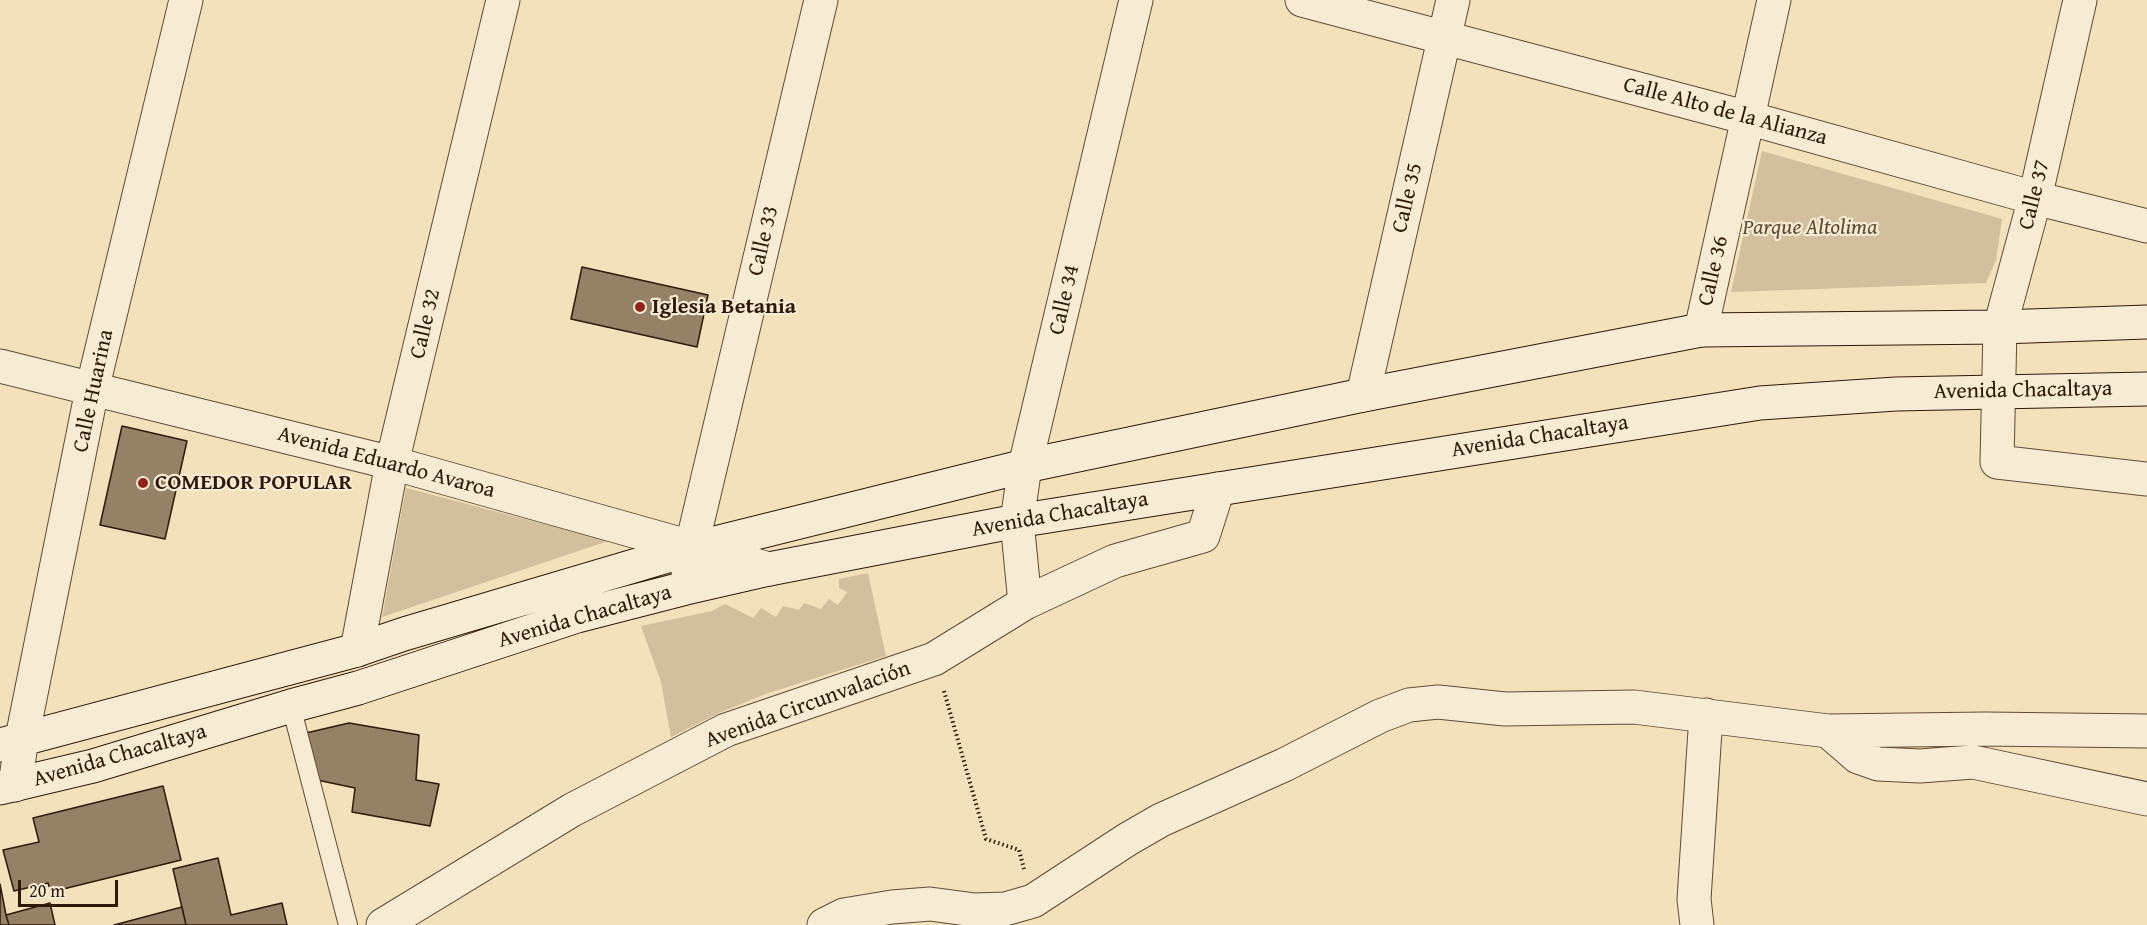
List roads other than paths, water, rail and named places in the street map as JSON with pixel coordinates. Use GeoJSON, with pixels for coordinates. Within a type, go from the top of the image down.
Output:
{"type":"FeatureCollection","features":[{"type":"Feature","properties":{"kind":"street","name":"Calle Huarina"},"geometry":{"type":"LineString","coordinates":[[8,787],[11,742],[92,390],[186,0]]}},
{"type":"Feature","properties":{"kind":"street","name":"Calle 32"},"geometry":{"type":"LineString","coordinates":[[357,650],[392,463],[503,0]]}},
{"type":"Feature","properties":{"kind":"street","name":"Calle 33"},"geometry":{"type":"LineString","coordinates":[[686,588],[691,549],[821,0]]}},
{"type":"Feature","properties":{"kind":"street","name":"Calle 34"},"geometry":{"type":"LineString","coordinates":[[1025,603],[1017,520],[1025,466],[1136,0]]}},
{"type":"Feature","properties":{"kind":"street","name":"Calle Alto de la Alianza"},"geometry":{"type":"LineString","coordinates":[[1302,0],[1748,118],[2035,198],[2147,226]]}},
{"type":"Feature","properties":{"kind":"street","name":"Calle 35"},"geometry":{"type":"LineString","coordinates":[[1363,395],[1453,0]]}},
{"type":"Feature","properties":{"kind":"street","name":"Calle 36"},"geometry":{"type":"LineString","coordinates":[[1701,330],[1774,0]]}},
{"type":"Feature","properties":{"kind":"street","name":"Calle 37"},"geometry":{"type":"LineString","coordinates":[[2080,0],[2035,198],[2000,327],[1997,462],[2147,479]]}},
{"type":"Feature","properties":{"kind":"street"},"geometry":{"type":"LineString","coordinates":[[11,742],[357,650],[691,549],[1025,466],[1363,395],[1701,330],[2000,327],[2147,322]]}},
{"type":"Feature","properties":{"kind":"street","name":"Avenida Eduardo Avaroa"},"geometry":{"type":"LineString","coordinates":[[0,366],[392,463],[691,549],[769,569]]}},
{"type":"Feature","properties":{"kind":"street","name":"Avenida Chacaltaya"},"geometry":{"type":"LineString","coordinates":[[8,787],[93,766],[358,688],[577,616],[769,569],[1017,520],[1749,404],[1896,394],[2147,389]]}},
{"type":"Feature","properties":{"kind":"street","name":"Avenida Circunvalación"},"geometry":{"type":"LineString","coordinates":[[383,925],[572,810],[726,730],[934,659],[1025,603],[1115,561],[1203,536],[1218,489]]}},
{"type":"Feature","properties":{"kind":"street"},"geometry":{"type":"LineString","coordinates":[[824,925],[844,915],[892,907],[930,904],[975,910],[1005,909],[1033,901],[1161,820],[1273,770],[1380,716],[1409,705],[1438,702],[1505,709],[1634,707],[1828,731],[2021,729],[2147,731]]}},
{"type":"Feature","properties":{"kind":"street"},"geometry":{"type":"LineString","coordinates":[[1697,925],[1694,899],[1706,715]]}},
{"type":"Feature","properties":{"kind":"street"},"geometry":{"type":"LineString","coordinates":[[1828,731],[1858,757],[1878,764],[1920,766],[1973,762],[2147,799]]}},
{"type":"Feature","properties":{"kind":"lane"},"geometry":{"type":"LineString","coordinates":[[291,706],[348,925]]}},
{"type":"Feature","properties":{"kind":"place","name":"Iglesia Betania"},"geometry":{"type":"Point","coordinates":[640,307]}},
{"type":"Feature","properties":{"kind":"place","name":"COMEDOR POPULAR"},"geometry":{"type":"Point","coordinates":[143,483]}},
{"type":"Feature","properties":{"kind":"park label","name":"Parque Altolima"},"geometry":{"type":"Point","coordinates":[1810,228]}}]}
